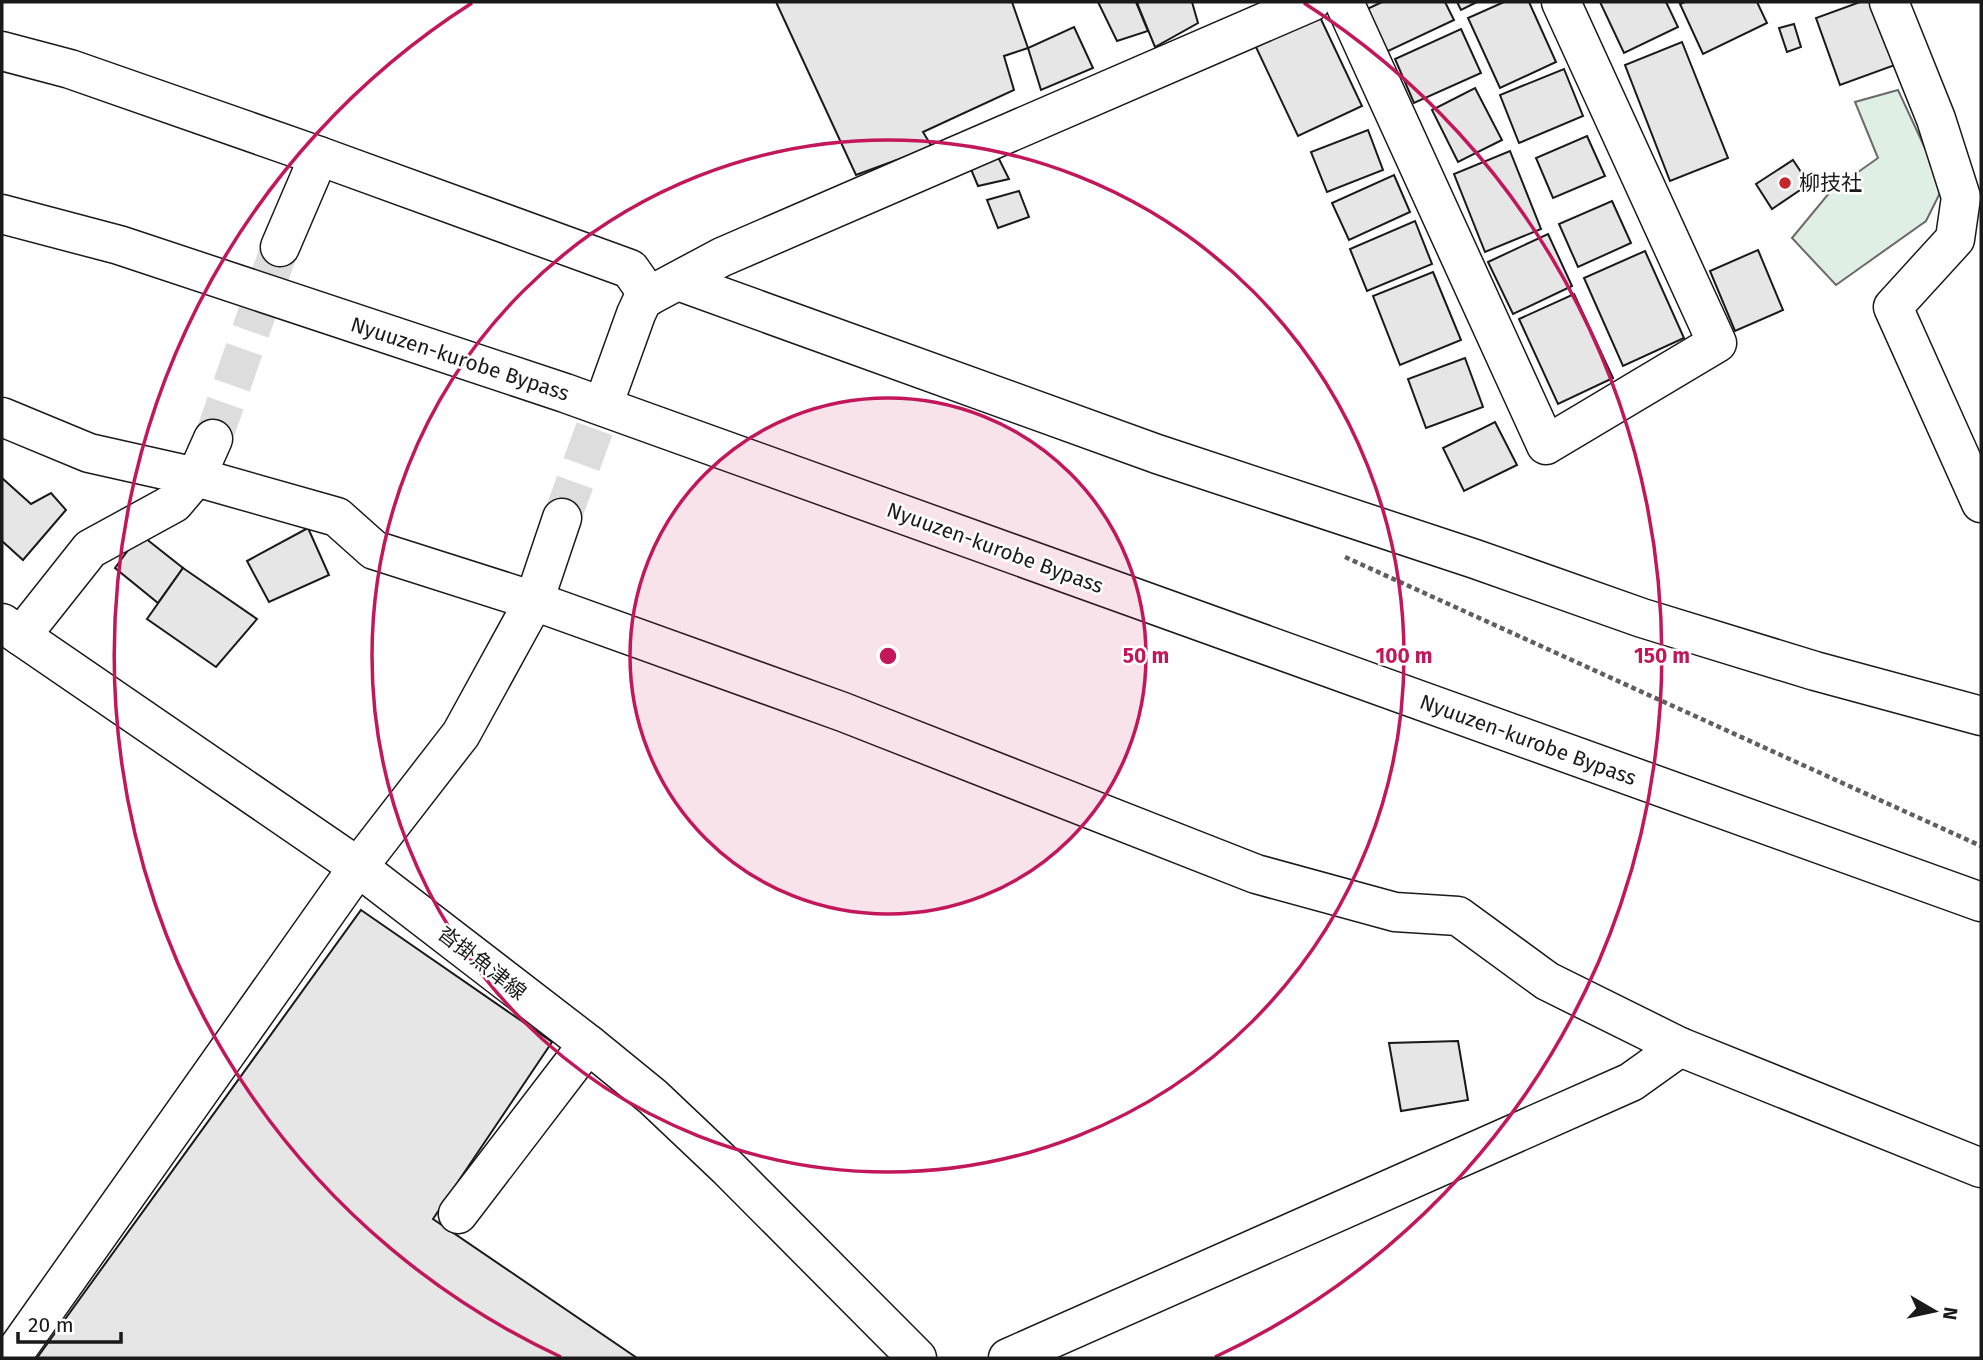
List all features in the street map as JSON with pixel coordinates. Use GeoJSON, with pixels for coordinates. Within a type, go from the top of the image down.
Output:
{"type":"FeatureCollection","features":[{"type":"Feature","properties":{"kind":"main road"},"geometry":{"type":"LineString","coordinates":[[609,388],[642,300],[722,257],[1311,2]]}},
{"type":"Feature","properties":{"kind":"main road"},"geometry":{"type":"LineString","coordinates":[[1344,2],[1546,445],[1717,344],[1561,2]]}},
{"type":"Feature","properties":{"kind":"main road"},"geometry":{"type":"LineString","coordinates":[[1889,2],[1936,118],[1962,197],[1955,239],[1893,307],[1981,503]]}},
{"type":"Feature","properties":{"kind":"main road"},"geometry":{"type":"LineString","coordinates":[[2,51],[70,69],[319,156],[630,269],[664,288],[1475,559],[1642,618],[1815,671],[1981,716]]}},
{"type":"Feature","properties":{"kind":"main road"},"geometry":{"type":"LineString","coordinates":[[280,247],[319,156]]}},
{"type":"Feature","properties":{"kind":"main road","name":"Nyuuzen-kurobe Bypass"},"geometry":{"type":"LineString","coordinates":[[2,214],[119,245],[565,393],[1981,902]]}},
{"type":"Feature","properties":{"kind":"main road"},"geometry":{"type":"LineString","coordinates":[[2,417],[89,453],[196,477],[337,517],[374,550],[534,601],[843,712],[1256,874],[1395,912],[1458,916],[1547,981],[1680,1047],[1981,1168]]}},
{"type":"Feature","properties":{"kind":"main road"},"geometry":{"type":"LineString","coordinates":[[11,629],[90,549],[174,503],[196,477],[213,439]]}},
{"type":"Feature","properties":{"kind":"main road"},"geometry":{"type":"LineString","coordinates":[[11,1358],[358,867],[461,734],[534,601],[562,518]]}},
{"type":"Feature","properties":{"kind":"main road","name":"沓掛魚津線"},"geometry":{"type":"LineString","coordinates":[[11,629],[358,867],[588,1044],[653,1097],[917,1358]]}},
{"type":"Feature","properties":{"kind":"main road"},"geometry":{"type":"LineString","coordinates":[[458,1214],[588,1044]]}},
{"type":"Feature","properties":{"kind":"main road"},"geometry":{"type":"LineString","coordinates":[[1008,1358],[1631,1082],[1680,1047]]}},
{"type":"Feature","properties":{"kind":"path"},"geometry":{"type":"LineString","coordinates":[[1343,557],[1981,846]]}},
{"type":"Feature","properties":{"kind":"green space"},"geometry":{"type":"Polygon","coordinates":[[[1898,90],[1943,187],[1926,221],[1836,285],[1792,238],[1830,192],[1878,158],[1855,102],[1898,90]]]}},
{"type":"Feature","properties":{"kind":"building"},"geometry":{"type":"Polygon","coordinates":[[[776,2],[1012,2],[1028,48],[1004,56],[1014,90],[923,132],[932,147],[856,175],[776,2]]]}},
{"type":"Feature","properties":{"kind":"building"},"geometry":{"type":"Polygon","coordinates":[[[1098,2],[1136,2],[1148,31],[1117,41],[1098,2]]]}},
{"type":"Feature","properties":{"kind":"building"},"geometry":{"type":"Polygon","coordinates":[[[1192,2],[1198,23],[1155,47],[1137,3],[1192,2]]]}},
{"type":"Feature","properties":{"kind":"building"},"geometry":{"type":"Polygon","coordinates":[[[1382,2],[1445,2],[1454,20],[1384,53],[1365,10],[1382,2]]]}},
{"type":"Feature","properties":{"kind":"building"},"geometry":{"type":"Polygon","coordinates":[[[1457,2],[1477,2],[1461,10],[1457,2]]]}},
{"type":"Feature","properties":{"kind":"building"},"geometry":{"type":"Polygon","coordinates":[[[1504,2],[1529,2],[1556,62],[1500,88],[1468,18],[1504,2]]]}},
{"type":"Feature","properties":{"kind":"building"},"geometry":{"type":"Polygon","coordinates":[[[1600,2],[1666,2],[1678,27],[1624,53],[1600,2]]]}},
{"type":"Feature","properties":{"kind":"building"},"geometry":{"type":"Polygon","coordinates":[[[1757,2],[1767,23],[1703,54],[1680,4],[1757,2]]]}},
{"type":"Feature","properties":{"kind":"building"},"geometry":{"type":"Polygon","coordinates":[[[1860,2],[1872,2],[1895,65],[1840,85],[1816,18],[1860,2]]]}},
{"type":"Feature","properties":{"kind":"building"},"geometry":{"type":"Polygon","coordinates":[[[1319,15],[1362,106],[1298,136],[1255,45],[1319,15]]]}},
{"type":"Feature","properties":{"kind":"building"},"geometry":{"type":"Polygon","coordinates":[[[1794,24],[1801,47],[1787,52],[1779,28],[1794,24]]]}},
{"type":"Feature","properties":{"kind":"building"},"geometry":{"type":"Polygon","coordinates":[[[1074,27],[1093,68],[1041,90],[1028,48],[1074,27]]]}},
{"type":"Feature","properties":{"kind":"building"},"geometry":{"type":"Polygon","coordinates":[[[1461,29],[1481,73],[1414,103],[1395,59],[1461,29]]]}},
{"type":"Feature","properties":{"kind":"building"},"geometry":{"type":"Polygon","coordinates":[[[1682,42],[1728,158],[1670,181],[1625,65],[1682,42]]]}},
{"type":"Feature","properties":{"kind":"building"},"geometry":{"type":"Polygon","coordinates":[[[1564,69],[1583,116],[1519,143],[1500,95],[1564,69]]]}},
{"type":"Feature","properties":{"kind":"building"},"geometry":{"type":"Polygon","coordinates":[[[1475,88],[1502,140],[1458,162],[1432,110],[1475,88]]]}},
{"type":"Feature","properties":{"kind":"building"},"geometry":{"type":"Polygon","coordinates":[[[1368,130],[1383,170],[1327,192],[1311,152],[1368,130]]]}},
{"type":"Feature","properties":{"kind":"building"},"geometry":{"type":"Polygon","coordinates":[[[1587,136],[1605,176],[1553,198],[1536,158],[1587,136]]]}},
{"type":"Feature","properties":{"kind":"building"},"geometry":{"type":"Polygon","coordinates":[[[1510,151],[1541,229],[1485,252],[1454,174],[1510,151]]]}},
{"type":"Feature","properties":{"kind":"building"},"geometry":{"type":"Polygon","coordinates":[[[996,153],[1009,179],[978,186],[970,167],[996,153]]]}},
{"type":"Feature","properties":{"kind":"building"},"geometry":{"type":"Polygon","coordinates":[[[1793,160],[1809,184],[1772,209],[1756,184],[1793,160]]]}},
{"type":"Feature","properties":{"kind":"building"},"geometry":{"type":"Polygon","coordinates":[[[1394,175],[1410,212],[1349,240],[1332,203],[1394,175]]]}},
{"type":"Feature","properties":{"kind":"building"},"geometry":{"type":"Polygon","coordinates":[[[1019,191],[1029,217],[998,228],[987,200],[1019,191]]]}},
{"type":"Feature","properties":{"kind":"building"},"geometry":{"type":"Polygon","coordinates":[[[1612,201],[1631,243],[1578,267],[1559,224],[1612,201]]]}},
{"type":"Feature","properties":{"kind":"building"},"geometry":{"type":"Polygon","coordinates":[[[1415,221],[1432,264],[1367,291],[1350,249],[1415,221]]]}},
{"type":"Feature","properties":{"kind":"building"},"geometry":{"type":"Polygon","coordinates":[[[1548,234],[1572,286],[1513,314],[1488,262],[1548,234]]]}},
{"type":"Feature","properties":{"kind":"building"},"geometry":{"type":"Polygon","coordinates":[[[1758,250],[1783,310],[1735,331],[1710,271],[1758,250]]]}},
{"type":"Feature","properties":{"kind":"building"},"geometry":{"type":"Polygon","coordinates":[[[1645,251],[1684,338],[1623,366],[1584,278],[1645,251]]]}},
{"type":"Feature","properties":{"kind":"building"},"geometry":{"type":"Polygon","coordinates":[[[1433,272],[1461,340],[1400,365],[1373,296],[1433,272]]]}},
{"type":"Feature","properties":{"kind":"building"},"geometry":{"type":"Polygon","coordinates":[[[1574,294],[1613,378],[1558,404],[1519,319],[1574,294]]]}},
{"type":"Feature","properties":{"kind":"building"},"geometry":{"type":"Polygon","coordinates":[[[1465,358],[1483,407],[1426,428],[1408,379],[1465,358]]]}},
{"type":"Feature","properties":{"kind":"building"},"geometry":{"type":"Polygon","coordinates":[[[1495,422],[1517,465],[1464,491],[1443,448],[1495,422]]]}},
{"type":"Feature","properties":{"kind":"building"},"geometry":{"type":"Polygon","coordinates":[[[2,478],[31,504],[51,493],[66,510],[23,560],[2,541],[2,478]]]}},
{"type":"Feature","properties":{"kind":"building"},"geometry":{"type":"Polygon","coordinates":[[[308,528],[329,575],[269,602],[247,561],[308,528]]]}},
{"type":"Feature","properties":{"kind":"building"},"geometry":{"type":"Polygon","coordinates":[[[140,534],[183,568],[158,603],[115,568],[140,534]]]}},
{"type":"Feature","properties":{"kind":"building"},"geometry":{"type":"Polygon","coordinates":[[[183,568],[257,619],[216,667],[147,619],[183,568]]]}},
{"type":"Feature","properties":{"kind":"building"},"geometry":{"type":"Polygon","coordinates":[[[361,910],[552,1042],[433,1219],[637,1358],[37,1358],[361,910]]]}},
{"type":"Feature","properties":{"kind":"building"},"geometry":{"type":"Polygon","coordinates":[[[1458,1041],[1468,1100],[1401,1111],[1389,1043],[1458,1041]]]}},
{"type":"Feature","properties":{"kind":"tunnel"},"geometry":{"type":"LineString","coordinates":[[213,439],[280,247]]}},
{"type":"Feature","properties":{"kind":"tunnel"},"geometry":{"type":"LineString","coordinates":[[562,518],[609,389]]}},
{"type":"Feature","properties":{"kind":"place","name":"柳技社"},"geometry":{"type":"Point","coordinates":[1785,183]}}]}
